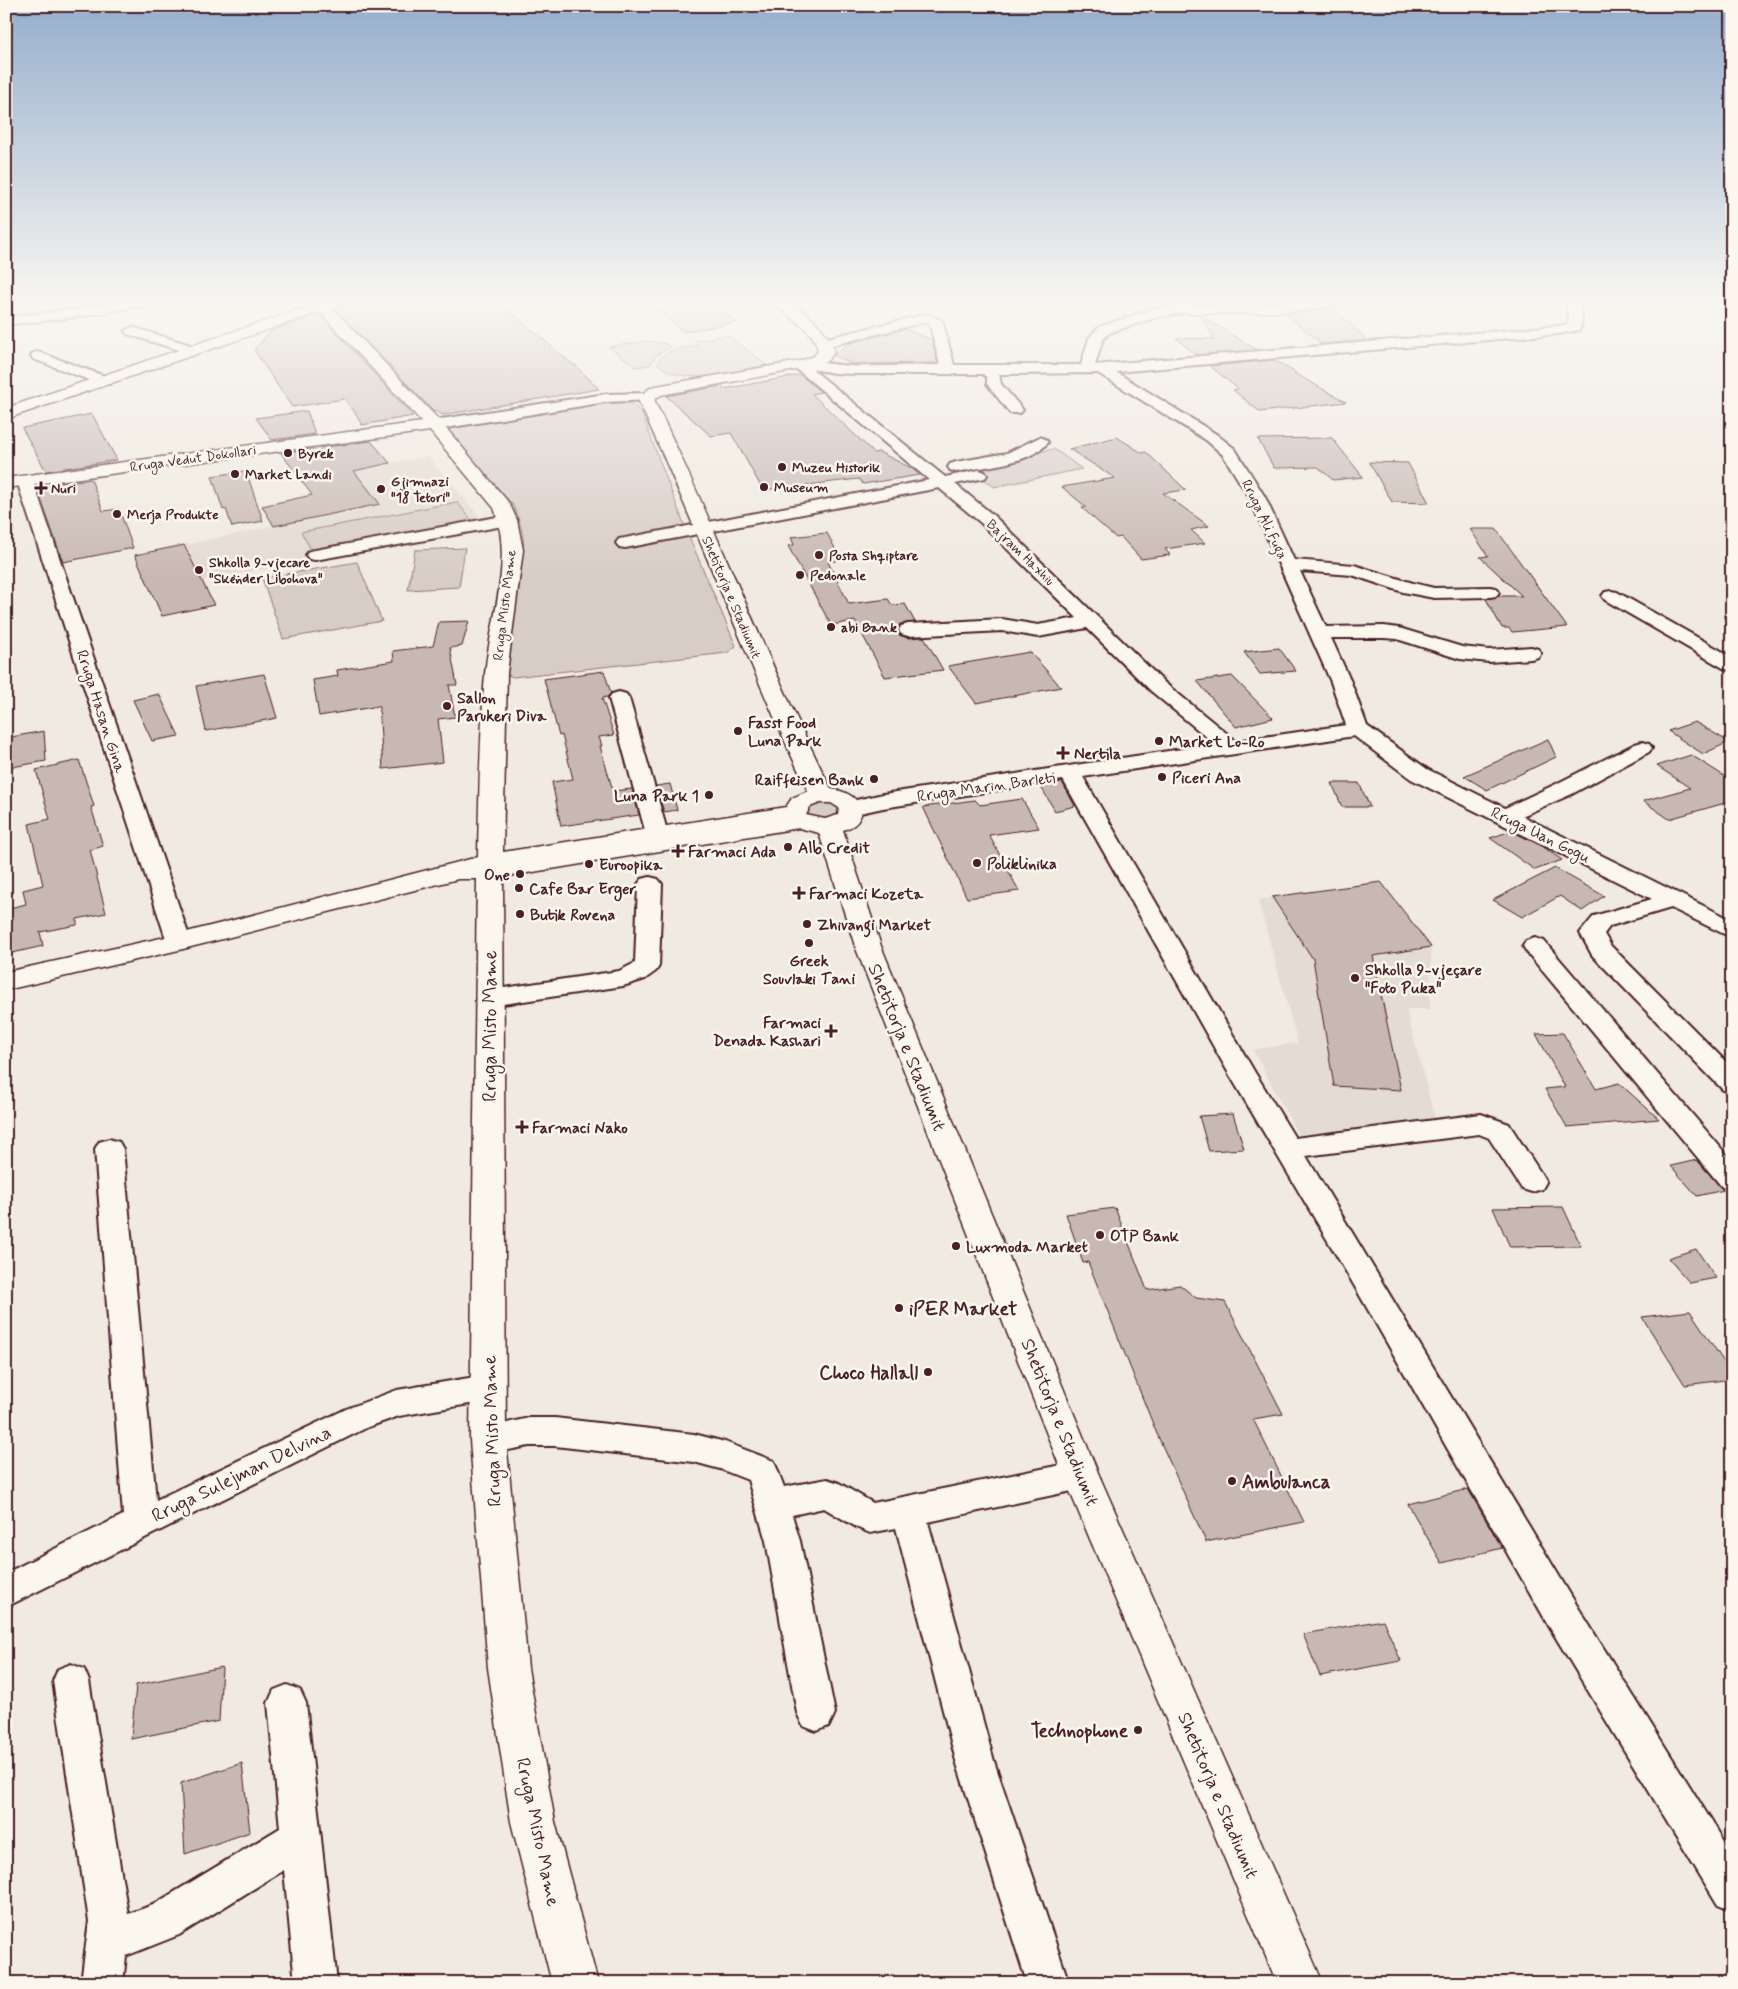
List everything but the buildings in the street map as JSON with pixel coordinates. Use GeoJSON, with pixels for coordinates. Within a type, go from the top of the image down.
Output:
{"type":"FeatureCollection","features":[{"type":"Feature","properties":{"kind":"main road"},"geometry":{"type":"LineString","coordinates":[[6,414],[70,393]]}},
{"type":"Feature","properties":{"kind":"main road","name":"Rruga Misto Mame"},"geometry":{"type":"LineString","coordinates":[[404,393],[434,425],[503,507],[508,520],[513,550],[496,673],[479,868],[490,998],[488,1440],[509,1678],[533,1822],[575,1983]]}},
{"type":"Feature","properties":{"kind":"main road"},"geometry":{"type":"LineString","coordinates":[[647,397],[654,393]]}},
{"type":"Feature","properties":{"kind":"main road","name":"Shetitorja e Stadiumit"},"geometry":{"type":"LineString","coordinates":[[647,397],[647,402],[680,471],[702,530],[786,722],[815,779],[819,813],[868,946],[1081,1475],[1300,1983]]}},
{"type":"Feature","properties":{"kind":"main road","name":"Rruga Vedut Dokollari"},"geometry":{"type":"LineString","coordinates":[[16,482],[434,425]]}},
{"type":"Feature","properties":{"kind":"main road"},"geometry":{"type":"LineString","coordinates":[[479,868],[819,813]]}},
{"type":"Feature","properties":{"kind":"main road"},"geometry":{"type":"LineString","coordinates":[[6,980],[179,942],[479,868],[657,834],[819,813]]}},
{"type":"Feature","properties":{"kind":"street","name":"Bajram Haxhiu"},"geometry":{"type":"LineString","coordinates":[[837,393],[987,519],[1158,687],[1232,748]]}},
{"type":"Feature","properties":{"kind":"street"},"geometry":{"type":"LineString","coordinates":[[1001,393],[1015,410]]}},
{"type":"Feature","properties":{"kind":"street","name":"Rruga Ali Fuga"},"geometry":{"type":"LineString","coordinates":[[1135,393],[1211,437],[1229,452],[1257,498],[1341,682],[1358,729]]}},
{"type":"Feature","properties":{"kind":"street","name":"Rruga Vedut Dokollari"},"geometry":{"type":"LineString","coordinates":[[434,425],[606,398],[647,397]]}},
{"type":"Feature","properties":{"kind":"street"},"geometry":{"type":"LineString","coordinates":[[626,544],[702,530],[935,477],[1021,453],[1033,448],[1040,442]]}},
{"type":"Feature","properties":{"kind":"street"},"geometry":{"type":"LineString","coordinates":[[935,477],[979,475]]}},
{"type":"Feature","properties":{"kind":"street","name":"Rruga Hasan Gina"},"geometry":{"type":"LineString","coordinates":[[16,482],[179,942]]}},
{"type":"Feature","properties":{"kind":"street"},"geometry":{"type":"LineString","coordinates":[[315,555],[508,520]]}},
{"type":"Feature","properties":{"kind":"street"},"geometry":{"type":"LineString","coordinates":[[1288,565],[1354,570],[1409,588],[1434,593],[1490,592]]}},
{"type":"Feature","properties":{"kind":"street"},"geometry":{"type":"LineString","coordinates":[[1610,596],[1732,665]]}},
{"type":"Feature","properties":{"kind":"street"},"geometry":{"type":"LineString","coordinates":[[908,630],[1002,625],[1038,631],[1092,621]]}},
{"type":"Feature","properties":{"kind":"street"},"geometry":{"type":"LineString","coordinates":[[1319,633],[1384,632],[1399,634],[1460,654],[1489,656],[1531,653]]}},
{"type":"Feature","properties":{"kind":"street"},"geometry":{"type":"LineString","coordinates":[[619,698],[657,834]]}},
{"type":"Feature","properties":{"kind":"street","name":"Rruga Marin Barleti"},"geometry":{"type":"LineString","coordinates":[[819,813],[883,801],[1358,729]]}},
{"type":"Feature","properties":{"kind":"street","name":"Rruga Uan Gogu"},"geometry":{"type":"LineString","coordinates":[[1358,729],[1419,774],[1732,929]]}},
{"type":"Feature","properties":{"kind":"street"},"geometry":{"type":"LineString","coordinates":[[1505,816],[1564,789],[1642,748]]}},
{"type":"Feature","properties":{"kind":"street"},"geometry":{"type":"LineString","coordinates":[[1070,773],[1241,1072],[1362,1272],[1563,1616],[1732,1892]]}},
{"type":"Feature","properties":{"kind":"street"},"geometry":{"type":"LineString","coordinates":[[490,998],[623,978],[647,966],[650,884]]}},
{"type":"Feature","properties":{"kind":"street"},"geometry":{"type":"LineString","coordinates":[[1672,900],[1602,921],[1592,933],[1601,950],[1732,1084]]}},
{"type":"Feature","properties":{"kind":"street"},"geometry":{"type":"LineString","coordinates":[[1536,946],[1729,1172]]}},
{"type":"Feature","properties":{"kind":"street"},"geometry":{"type":"LineString","coordinates":[[1287,1149],[1481,1124],[1499,1131],[1532,1182]]}},
{"type":"Feature","properties":{"kind":"street"},"geometry":{"type":"LineString","coordinates":[[110,1149],[141,1523]]}},
{"type":"Feature","properties":{"kind":"street","name":"Rruga Sulejman Delvina"},"geometry":{"type":"LineString","coordinates":[[6,1591],[356,1418],[397,1403],[488,1388]]}},
{"type":"Feature","properties":{"kind":"street"},"geometry":{"type":"LineString","coordinates":[[488,1440],[529,1432],[555,1432],[694,1448],[725,1456],[762,1471],[782,1541],[816,1713]]}},
{"type":"Feature","properties":{"kind":"street"},"geometry":{"type":"LineString","coordinates":[[772,1504],[827,1493],[870,1518],[1081,1475]]}},
{"type":"Feature","properties":{"kind":"street"},"geometry":{"type":"LineString","coordinates":[[908,1511],[975,1761],[1048,1983]]}},
{"type":"Feature","properties":{"kind":"street"},"geometry":{"type":"LineString","coordinates":[[71,1681],[109,1921],[102,1983]]}},
{"type":"Feature","properties":{"kind":"street"},"geometry":{"type":"LineString","coordinates":[[288,1703],[316,1983]]}},
{"type":"Feature","properties":{"kind":"street"},"geometry":{"type":"LineString","coordinates":[[106,1943],[164,1921],[302,1837]]}},
{"type":"Feature","properties":{"kind":"shaded area"},"geometry":{"type":"Polygon","coordinates":[[[615,400],[633,405],[641,412],[687,532],[736,646],[727,653],[513,677],[504,673],[524,545],[522,531],[513,505],[447,432],[446,428],[615,400]]]}},
{"type":"Feature","properties":{"kind":"shaded area"},"geometry":{"type":"Polygon","coordinates":[[[1054,449],[1082,469],[994,487],[968,466],[1054,449]]]}},
{"type":"Feature","properties":{"kind":"shaded area","name":"Gjimnazi \"18 Tetori\""},"geometry":{"type":"Polygon","coordinates":[[[383,455],[390,463],[428,456],[484,522],[310,555],[311,561],[202,580],[214,605],[162,616],[135,555],[288,523],[319,505],[295,472],[383,455]]]}},
{"type":"Feature","properties":{"kind":"shaded area"},"geometry":{"type":"Polygon","coordinates":[[[457,502],[473,522],[313,553],[301,532],[457,502]]]}},
{"type":"Feature","properties":{"kind":"shaded area"},"geometry":{"type":"Polygon","coordinates":[[[465,548],[459,587],[408,590],[415,550],[465,548]]]}},
{"type":"Feature","properties":{"kind":"shaded area"},"geometry":{"type":"Polygon","coordinates":[[[357,562],[382,621],[283,639],[262,578],[357,562]]]}},
{"type":"Feature","properties":{"kind":"shaded area"},"geometry":{"type":"Polygon","coordinates":[[[830,800],[841,807],[839,815],[817,818],[807,812],[809,805],[830,800]]]}},
{"type":"Feature","properties":{"kind":"shaded area","name":"Shkolla 9-vjeçare \"Foto Puka\""},"geometry":{"type":"Polygon","coordinates":[[[1381,882],[1431,947],[1430,1009],[1406,1009],[1435,1118],[1299,1136],[1253,1050],[1298,1043],[1258,900],[1381,882]]]}},
{"type":"Feature","properties":{"kind":"place","name":"Byrek"},"geometry":{"type":"Point","coordinates":[288,453]}},
{"type":"Feature","properties":{"kind":"place","name":"Muzeu Historik"},"geometry":{"type":"Point","coordinates":[782,467]}},
{"type":"Feature","properties":{"kind":"place","name":"Market Landi"},"geometry":{"type":"Point","coordinates":[235,474]}},
{"type":"Feature","properties":{"kind":"place","name":"Museum"},"geometry":{"type":"Point","coordinates":[764,487]}},
{"type":"Feature","properties":{"kind":"place","name":"Nuri"},"geometry":{"type":"Point","coordinates":[41,488]}},
{"type":"Feature","properties":{"kind":"place","name":"Gjimnazi \"18 Tetori\""},"geometry":{"type":"Point","coordinates":[381,489]}},
{"type":"Feature","properties":{"kind":"place","name":"Merja Produkte"},"geometry":{"type":"Point","coordinates":[117,514]}},
{"type":"Feature","properties":{"kind":"place","name":"Posta Shqiptare"},"geometry":{"type":"Point","coordinates":[819,555]}},
{"type":"Feature","properties":{"kind":"place","name":"Shkolla 9-vjecare \"Skënder Libohova\""},"geometry":{"type":"Point","coordinates":[199,570]}},
{"type":"Feature","properties":{"kind":"place","name":"Pedonale"},"geometry":{"type":"Point","coordinates":[800,575]}},
{"type":"Feature","properties":{"kind":"place","name":"abi Bank"},"geometry":{"type":"Point","coordinates":[831,627]}},
{"type":"Feature","properties":{"kind":"place","name":"Sallon Parukeri Diva"},"geometry":{"type":"Point","coordinates":[447,706]}},
{"type":"Feature","properties":{"kind":"place","name":"Fasst Food Luna Park"},"geometry":{"type":"Point","coordinates":[738,731]}},
{"type":"Feature","properties":{"kind":"place","name":"Market Lo-Ro"},"geometry":{"type":"Point","coordinates":[1159,741]}},
{"type":"Feature","properties":{"kind":"place","name":"Nertila"},"geometry":{"type":"Point","coordinates":[1063,753]}},
{"type":"Feature","properties":{"kind":"place","name":"Piceri Ana"},"geometry":{"type":"Point","coordinates":[1162,777]}},
{"type":"Feature","properties":{"kind":"place","name":"Raiffeisen Bank"},"geometry":{"type":"Point","coordinates":[874,779]}},
{"type":"Feature","properties":{"kind":"place","name":"Luna Park 1"},"geometry":{"type":"Point","coordinates":[709,795]}},
{"type":"Feature","properties":{"kind":"place","name":"Alb Credit"},"geometry":{"type":"Point","coordinates":[788,847]}},
{"type":"Feature","properties":{"kind":"place","name":"Farmaci Ada"},"geometry":{"type":"Point","coordinates":[678,851]}},
{"type":"Feature","properties":{"kind":"place","name":"Poliklinika"},"geometry":{"type":"Point","coordinates":[977,863]}},
{"type":"Feature","properties":{"kind":"place","name":"Euroopika"},"geometry":{"type":"Point","coordinates":[589,864]}},
{"type":"Feature","properties":{"kind":"place","name":"One"},"geometry":{"type":"Point","coordinates":[520,874]}},
{"type":"Feature","properties":{"kind":"place","name":"Cafe Bar Erger"},"geometry":{"type":"Point","coordinates":[519,888]}},
{"type":"Feature","properties":{"kind":"place","name":"Farmaci Kozeta"},"geometry":{"type":"Point","coordinates":[799,893]}},
{"type":"Feature","properties":{"kind":"place","name":"Butik Rovena"},"geometry":{"type":"Point","coordinates":[520,914]}},
{"type":"Feature","properties":{"kind":"place","name":"Zhivangi Market"},"geometry":{"type":"Point","coordinates":[807,924]}},
{"type":"Feature","properties":{"kind":"place","name":"Greek Souvlaki Tani"},"geometry":{"type":"Point","coordinates":[809,943]}},
{"type":"Feature","properties":{"kind":"place","name":"Shkolla 9-vjeçare \"Foto Puka\""},"geometry":{"type":"Point","coordinates":[1355,978]}},
{"type":"Feature","properties":{"kind":"place","name":"Farmaci Denada Kashari"},"geometry":{"type":"Point","coordinates":[831,1031]}},
{"type":"Feature","properties":{"kind":"place","name":"Farmaci Nako"},"geometry":{"type":"Point","coordinates":[522,1127]}},
{"type":"Feature","properties":{"kind":"place","name":"OTP Bank"},"geometry":{"type":"Point","coordinates":[1100,1235]}},
{"type":"Feature","properties":{"kind":"place","name":"Luxmoda Market"},"geometry":{"type":"Point","coordinates":[956,1246]}},
{"type":"Feature","properties":{"kind":"place","name":"iPER Market"},"geometry":{"type":"Point","coordinates":[899,1308]}},
{"type":"Feature","properties":{"kind":"place","name":"Choco Hallall"},"geometry":{"type":"Point","coordinates":[928,1372]}},
{"type":"Feature","properties":{"kind":"place","name":"Ambulanca"},"geometry":{"type":"Point","coordinates":[1232,1481]}},
{"type":"Feature","properties":{"kind":"place","name":"Technophone"},"geometry":{"type":"Point","coordinates":[1138,1730]}}]}
